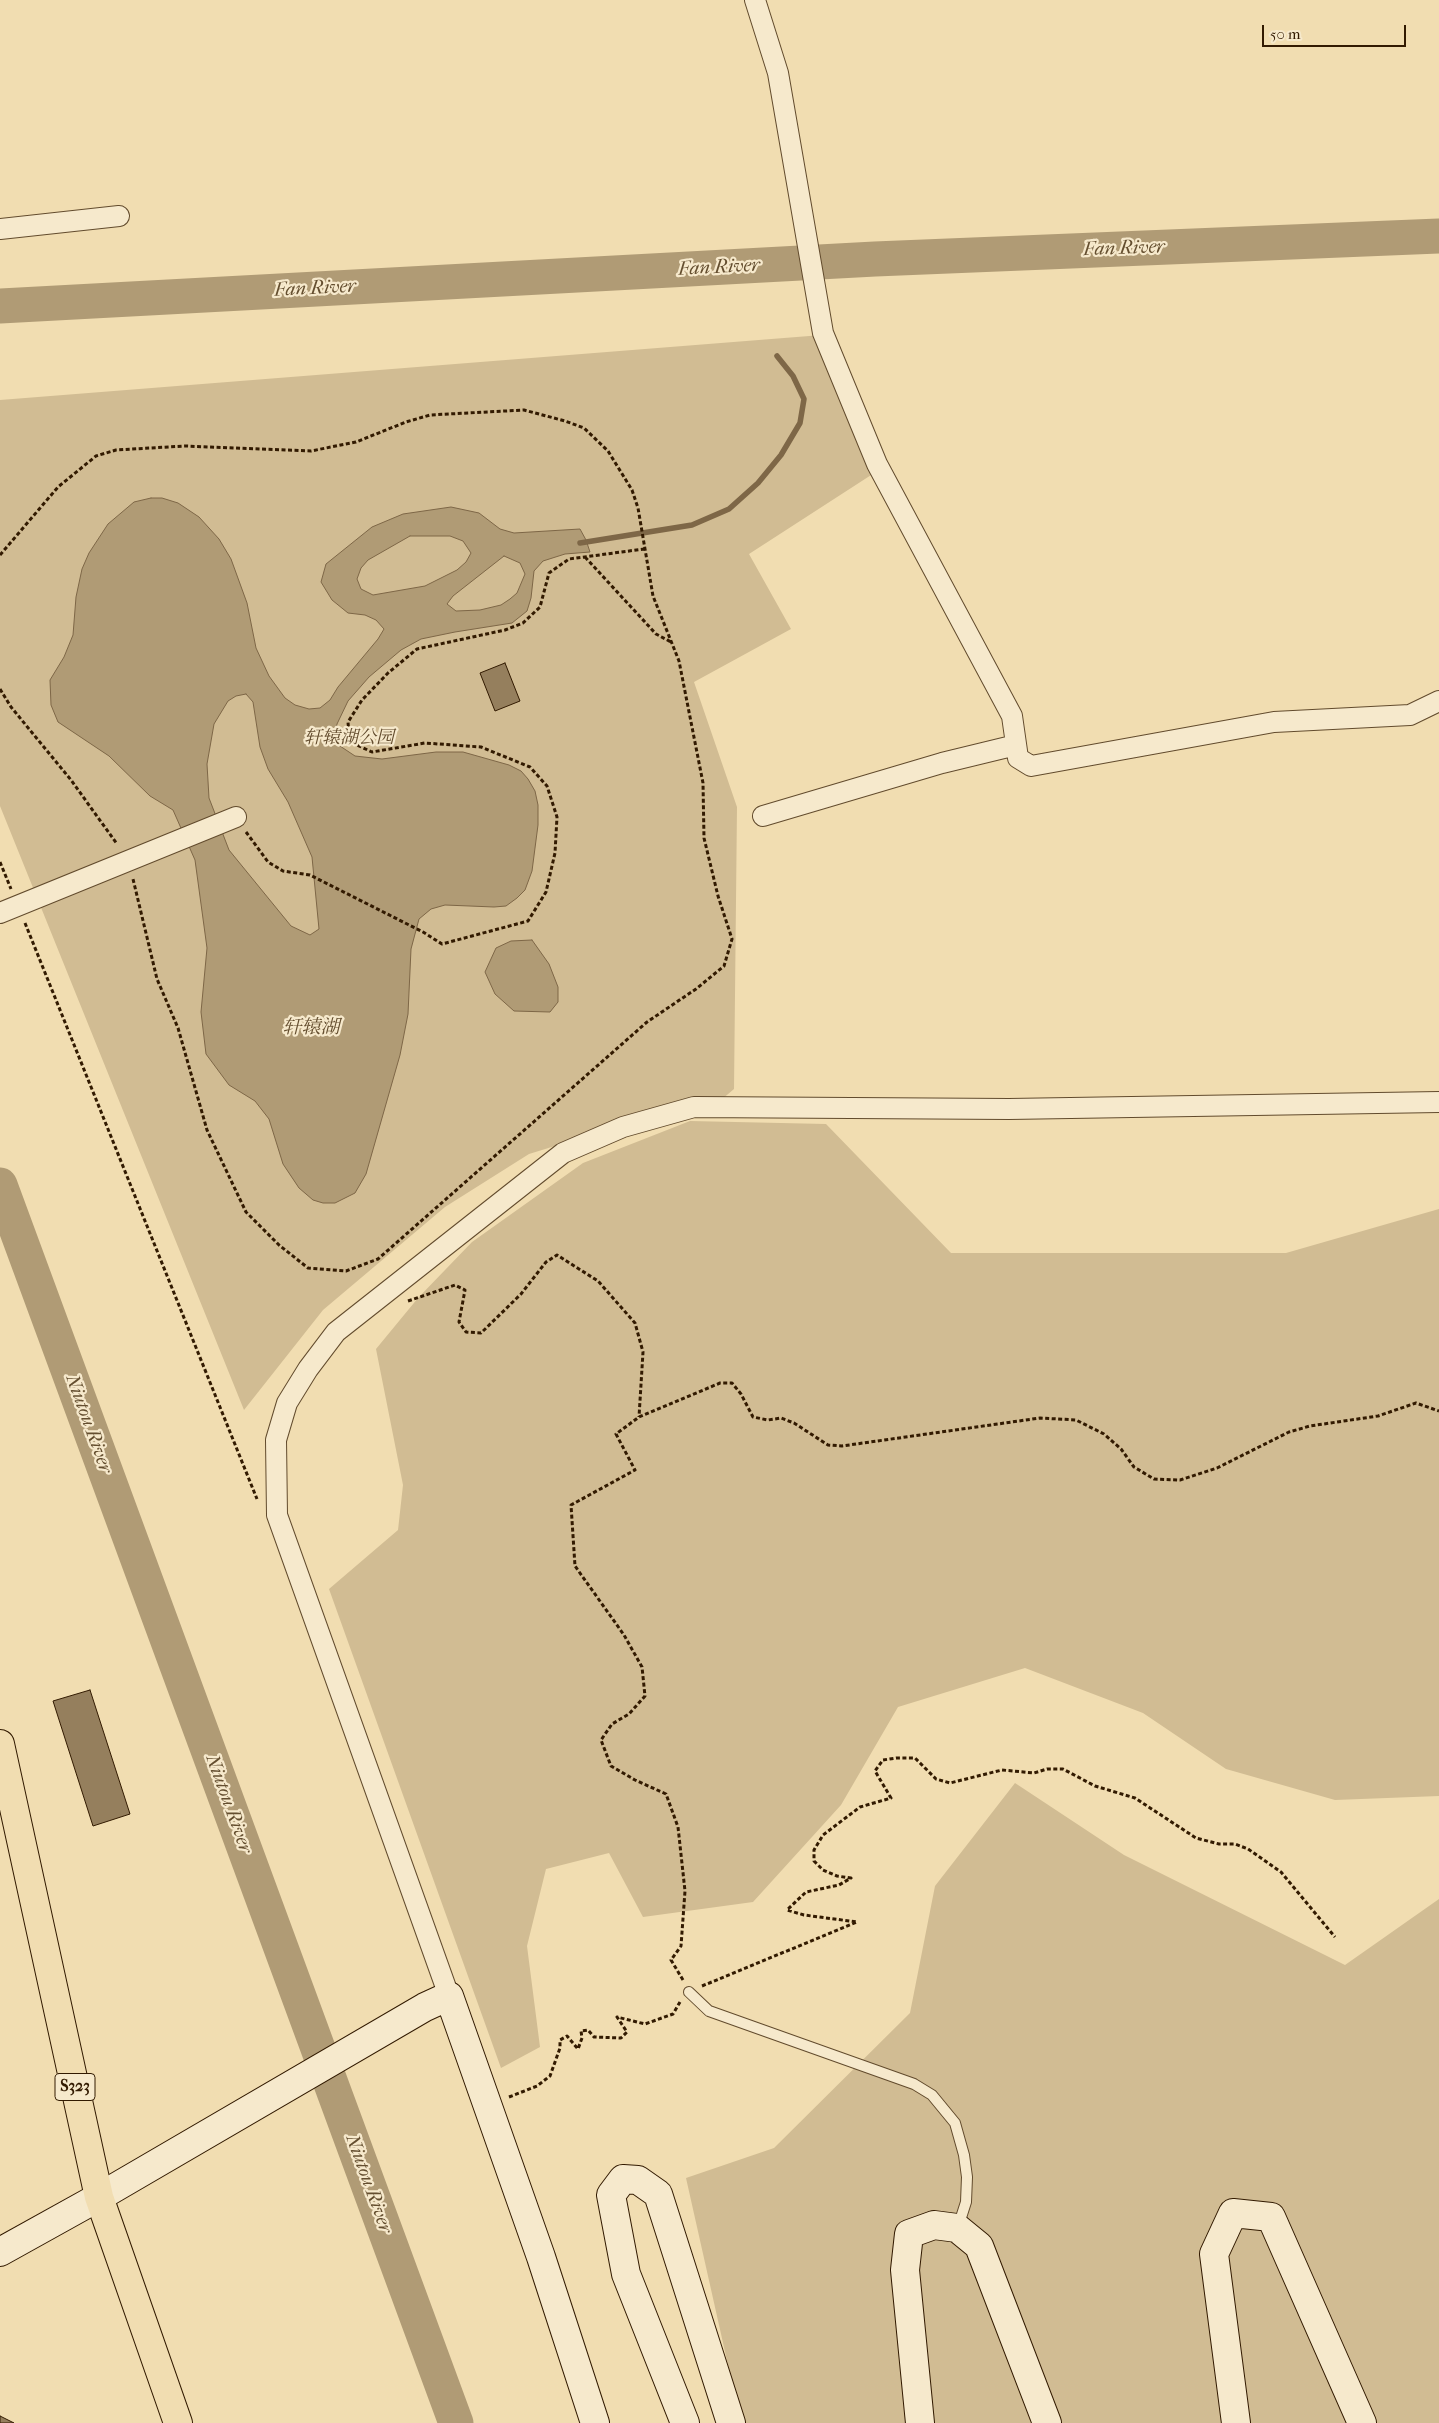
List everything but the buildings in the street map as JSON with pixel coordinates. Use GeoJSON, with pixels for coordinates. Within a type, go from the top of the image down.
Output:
{"type":"FeatureCollection","features":[{"type":"Feature","properties":{"kind":"main road","name":"S323"},"geometry":{"type":"LineString","coordinates":[[0,1744],[99,2197],[178,2423]]}},
{"type":"Feature","properties":{"kind":"street"},"geometry":{"type":"LineString","coordinates":[[755,0],[778,73],[823,332],[877,464],[1012,716],[1018,758],[1031,766],[1274,722],[1410,715],[1439,701]]}},
{"type":"Feature","properties":{"kind":"street"},"geometry":{"type":"LineString","coordinates":[[0,229],[119,216]]}},
{"type":"Feature","properties":{"kind":"street"},"geometry":{"type":"LineString","coordinates":[[763,816],[942,763],[1016,744]]}},
{"type":"Feature","properties":{"kind":"street"},"geometry":{"type":"LineString","coordinates":[[9,909],[236,817]]}},
{"type":"Feature","properties":{"kind":"street"},"geometry":{"type":"LineString","coordinates":[[595,2423],[541,2257],[487,2104],[437,2002],[278,1515],[276,1440],[287,1403],[308,1369],[336,1332],[392,1290],[563,1152],[623,1127],[694,1108],[1009,1109],[1439,1102]]}},
{"type":"Feature","properties":{"kind":"street"},"geometry":{"type":"LineString","coordinates":[[0,2252],[437,2002]]}},
{"type":"Feature","properties":{"kind":"street"},"geometry":{"type":"LineString","coordinates":[[685,2423],[626,2274],[611,2195],[622,2178],[638,2180],[658,2194],[731,2423]]}},
{"type":"Feature","properties":{"kind":"street"},"geometry":{"type":"LineString","coordinates":[[1236,2423],[1214,2254],[1233,2213],[1271,2217],[1362,2423]]}},
{"type":"Feature","properties":{"kind":"street"},"geometry":{"type":"LineString","coordinates":[[920,2423],[905,2270],[909,2234],[934,2225],[957,2228],[979,2246],[1046,2423]]}},
{"type":"Feature","properties":{"kind":"lane"},"geometry":{"type":"LineString","coordinates":[[690,1992],[709,2011],[914,2084],[932,2095],[954,2123],[964,2155],[967,2177],[966,2202],[957,2228]]}},
{"type":"Feature","properties":{"kind":"path"},"geometry":{"type":"LineString","coordinates":[[0,555],[58,487],[96,456],[116,450],[214,446],[257,451],[311,451],[356,442],[422,417],[451,413],[524,410],[565,420],[584,428],[608,450],[632,490],[638,508],[642,542],[653,596],[679,661],[703,783],[704,838],[718,896],[732,939],[724,966],[696,990],[647,1022],[378,1259],[346,1271],[308,1268],[279,1245],[246,1212],[207,1130],[178,1028],[157,979],[128,860],[70,780],[11,706],[0,689]]}},
{"type":"Feature","properties":{"kind":"path"},"geometry":{"type":"LineString","coordinates":[[236,817],[268,862],[283,871],[310,875],[423,932],[442,944],[528,921],[546,892],[555,853],[556,817],[547,786],[530,767],[481,747],[425,743],[372,752],[357,745],[349,735],[348,722],[362,700],[417,649],[506,630],[524,623],[540,607],[549,573],[569,559],[644,549]]}},
{"type":"Feature","properties":{"kind":"path"},"geometry":{"type":"LineString","coordinates":[[585,557],[656,634],[671,642]]}},
{"type":"Feature","properties":{"kind":"path"},"geometry":{"type":"LineString","coordinates":[[0,862],[9,909],[260,1508],[278,1515]]}},
{"type":"Feature","properties":{"kind":"path"},"geometry":{"type":"LineString","coordinates":[[392,1290],[399,1304],[454,1285],[465,1290],[458,1322],[466,1332],[481,1333],[521,1294],[546,1262],[557,1255],[565,1259],[598,1281],[635,1323],[643,1352],[639,1417]]}},
{"type":"Feature","properties":{"kind":"path"},"geometry":{"type":"LineString","coordinates":[[690,1992],[671,1960],[681,1946],[685,1891],[678,1827],[666,1794],[635,1780],[611,1766],[601,1740],[612,1724],[629,1714],[646,1696],[642,1667],[624,1635],[575,1566],[571,1505],[634,1470],[616,1434],[639,1417],[720,1383],[732,1382],[742,1394],[754,1417],[768,1420],[781,1418],[794,1423],[828,1445],[842,1446],[1040,1418],[1076,1420],[1104,1434],[1121,1449],[1134,1467],[1154,1480],[1180,1480],[1217,1468],[1289,1432],[1310,1426],[1378,1416],[1416,1403],[1439,1411]]}},
{"type":"Feature","properties":{"kind":"path"},"geometry":{"type":"LineString","coordinates":[[487,2104],[537,2086],[550,2076],[560,2048],[560,2040],[568,2036],[578,2049],[582,2038],[581,2030],[588,2030],[594,2037],[604,2039],[621,2038],[627,2032],[617,2017],[626,2018],[636,2023],[654,2022],[673,2014],[678,2008],[680,1998],[690,1992],[857,1922],[804,1915],[787,1910],[806,1892],[839,1885],[851,1878],[837,1876],[823,1870],[814,1861],[814,1850],[823,1835],[860,1806],[891,1798],[875,1771],[883,1760],[914,1758],[936,1779],[950,1783],[1002,1770],[1034,1773],[1047,1769],[1063,1769],[1095,1786],[1135,1798],[1196,1838],[1218,1844],[1235,1844],[1248,1849],[1281,1872],[1335,1937]]}},
{"type":"Feature","properties":{"kind":"green space","name":"轩辕湖公园"},"geometry":{"type":"Polygon","coordinates":[[[822,335],[882,468],[749,554],[791,629],[694,682],[737,807],[734,1089],[708,1111],[665,1112],[529,1154],[445,1207],[323,1310],[244,1410],[0,806],[0,400],[822,335]]]}},
{"type":"Feature","properties":{"kind":"green space"},"geometry":{"type":"Polygon","coordinates":[[[690,1121],[826,1124],[951,1253],[1286,1253],[1439,1209],[1439,1796],[1335,1800],[1226,1769],[1143,1713],[1025,1668],[898,1707],[841,1805],[753,1902],[643,1917],[609,1853],[546,1869],[527,1946],[540,2047],[501,2068],[329,1589],[398,1530],[403,1485],[376,1349],[418,1298],[472,1242],[583,1163],[690,1121]]]}},
{"type":"Feature","properties":{"kind":"green space"},"geometry":{"type":"Polygon","coordinates":[[[1015,1783],[1124,1855],[1345,1965],[1439,1899],[1439,2423],[741,2423],[686,2178],[774,2148],[910,2013],[935,1886],[1015,1783]]]}},
{"type":"Feature","properties":{"kind":"water","name":"轩辕湖"},"geometry":{"type":"Polygon","coordinates":[[[151,498],[162,498],[178,503],[199,517],[219,539],[231,559],[247,603],[256,648],[269,676],[285,698],[295,705],[309,709],[320,708],[330,700],[338,687],[378,639],[384,629],[376,620],[365,615],[348,613],[332,600],[321,582],[326,564],[372,527],[403,514],[451,507],[479,513],[500,529],[514,533],[580,529],[590,552],[565,554],[543,561],[534,571],[531,598],[527,611],[512,623],[421,639],[401,650],[369,677],[348,701],[337,724],[335,734],[337,744],[355,756],[382,759],[436,752],[463,752],[509,765],[521,771],[535,791],[538,805],[538,825],[532,871],[525,890],[517,898],[506,906],[445,905],[431,909],[419,919],[411,949],[408,1014],[400,1055],[366,1174],[355,1193],[335,1203],[323,1203],[313,1200],[299,1188],[283,1164],[269,1119],[255,1101],[229,1085],[206,1054],[201,1012],[207,948],[195,860],[173,810],[150,796],[109,756],[58,722],[51,705],[50,680],[64,657],[73,635],[76,597],[82,569],[89,553],[108,524],[134,502],[151,498]],[[410,536],[368,560],[361,568],[357,579],[361,589],[373,595],[425,586],[457,570],[466,562],[471,553],[463,541],[450,536],[410,536]],[[504,556],[453,596],[447,604],[456,611],[480,610],[501,605],[517,593],[525,574],[520,563],[504,556]],[[246,694],[236,696],[228,701],[214,724],[207,764],[209,798],[229,850],[291,926],[310,935],[319,929],[312,857],[288,802],[268,769],[260,747],[253,702],[246,694]]]}},
{"type":"Feature","properties":{"kind":"water"},"geometry":{"type":"Polygon","coordinates":[[[532,940],[549,964],[558,987],[558,1002],[550,1012],[514,1011],[495,994],[485,972],[496,948],[511,941],[532,940]]]}},
{"type":"Feature","properties":{"kind":"waterway","name":"Fan River"},"geometry":{"type":"LineString","coordinates":[[0,306],[875,259],[1439,236]]}},
{"type":"Feature","properties":{"kind":"waterway"},"geometry":{"type":"LineString","coordinates":[[580,543],[692,525],[729,509],[758,483],[781,455],[800,423],[804,399],[793,376],[777,356]]}},
{"type":"Feature","properties":{"kind":"waterway","name":"Niutou River"},"geometry":{"type":"LineString","coordinates":[[0,1185],[456,2423]]}}]}
